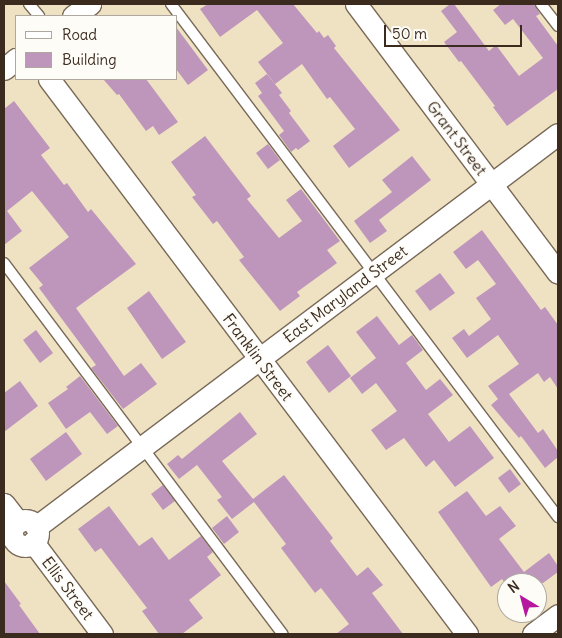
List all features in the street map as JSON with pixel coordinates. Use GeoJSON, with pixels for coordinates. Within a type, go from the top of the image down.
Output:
{"type":"FeatureCollection","features":[{"type":"Feature","properties":{"kind":"street"},"geometry":{"type":"LineString","coordinates":[[74,15],[90,4]]}},
{"type":"Feature","properties":{"kind":"street","name":"Grant Street"},"geometry":{"type":"LineString","coordinates":[[356,4],[558,273]]}},
{"type":"Feature","properties":{"kind":"street"},"geometry":{"type":"LineString","coordinates":[[4,68],[15,60]]}},
{"type":"Feature","properties":{"kind":"street","name":"Franklin Street"},"geometry":{"type":"LineString","coordinates":[[50,80],[467,634]]}},
{"type":"Feature","properties":{"kind":"street","name":"East Maryland Street"},"geometry":{"type":"LineString","coordinates":[[29,530],[558,134]]}},
{"type":"Feature","properties":{"kind":"street","name":"Ellis Street"},"geometry":{"type":"LineString","coordinates":[[4,504],[29,530],[102,634]]}},
{"type":"Feature","properties":{"kind":"street"},"geometry":{"type":"LineString","coordinates":[[533,634],[558,616]]}},
{"type":"Feature","properties":{"kind":"lane"},"geometry":{"type":"LineString","coordinates":[[29,4],[38,15]]}},
{"type":"Feature","properties":{"kind":"lane"},"geometry":{"type":"LineString","coordinates":[[171,4],[558,517]]}},
{"type":"Feature","properties":{"kind":"lane"},"geometry":{"type":"LineString","coordinates":[[541,4],[558,26]]}},
{"type":"Feature","properties":{"kind":"lane"},"geometry":{"type":"LineString","coordinates":[[4,263],[283,634]]}},
{"type":"Feature","properties":{"kind":"building"},"geometry":{"type":"Polygon","coordinates":[[[208,4],[293,4],[317,33],[319,31],[324,38],[328,35],[336,46],[334,48],[400,130],[349,168],[333,146],[355,129],[330,97],[327,99],[302,64],[275,84],[258,62],[283,43],[257,10],[220,37],[200,9],[208,4]]]}},
{"type":"Feature","properties":{"kind":"building"},"geometry":{"type":"Polygon","coordinates":[[[450,4],[454,4],[489,51],[496,45],[519,76],[543,58],[513,19],[505,25],[493,10],[501,4],[534,4],[540,14],[536,16],[558,46],[558,89],[507,126],[493,107],[495,106],[444,42],[457,32],[441,11],[450,4]]]}},
{"type":"Feature","properties":{"kind":"building"},"geometry":{"type":"Polygon","coordinates":[[[178,30],[208,70],[188,85],[178,72],[178,30]]]}},
{"type":"Feature","properties":{"kind":"building"},"geometry":{"type":"Polygon","coordinates":[[[267,74],[282,93],[279,95],[291,111],[289,113],[310,141],[298,150],[296,148],[291,152],[279,135],[284,131],[258,96],[262,93],[255,83],[267,74]]]}},
{"type":"Feature","properties":{"kind":"building"},"geometry":{"type":"Polygon","coordinates":[[[104,80],[147,80],[178,122],[159,135],[153,126],[146,131],[119,94],[117,95],[104,80]]]}},
{"type":"Feature","properties":{"kind":"building"},"geometry":{"type":"Polygon","coordinates":[[[14,101],[50,148],[41,155],[64,185],[67,183],[88,212],[91,209],[136,264],[76,308],[124,376],[141,363],[157,384],[123,409],[91,368],[96,365],[39,288],[43,285],[29,268],[69,237],[32,191],[7,211],[22,231],[4,245],[4,109],[14,101]]]}},
{"type":"Feature","properties":{"kind":"building"},"geometry":{"type":"Polygon","coordinates":[[[205,136],[251,196],[247,199],[279,238],[302,221],[286,200],[301,189],[340,241],[327,250],[337,263],[297,292],[300,296],[280,311],[239,260],[244,257],[217,221],[213,224],[192,197],[196,195],[171,162],[205,136]]]}},
{"type":"Feature","properties":{"kind":"building"},"geometry":{"type":"Polygon","coordinates":[[[268,144],[280,160],[268,169],[256,153],[268,144]]]}},
{"type":"Feature","properties":{"kind":"building"},"geometry":{"type":"Polygon","coordinates":[[[412,156],[431,180],[379,220],[387,231],[370,243],[354,221],[392,192],[382,180],[412,156]]]}},
{"type":"Feature","properties":{"kind":"building"},"geometry":{"type":"Polygon","coordinates":[[[482,230],[541,310],[545,307],[558,325],[558,389],[550,377],[544,382],[538,373],[509,394],[538,433],[543,429],[558,451],[558,457],[545,468],[521,436],[519,438],[491,405],[498,399],[488,386],[519,364],[498,335],[467,358],[452,338],[464,329],[469,336],[491,319],[476,298],[496,284],[478,260],[466,269],[453,252],[482,230]]]}},
{"type":"Feature","properties":{"kind":"building"},"geometry":{"type":"Polygon","coordinates":[[[440,273],[455,293],[430,311],[415,291],[440,273]]]}},
{"type":"Feature","properties":{"kind":"building"},"geometry":{"type":"Polygon","coordinates":[[[149,291],[186,342],[162,359],[127,308],[149,291]]]}},
{"type":"Feature","properties":{"kind":"building"},"geometry":{"type":"Polygon","coordinates":[[[377,316],[399,345],[412,335],[423,350],[406,363],[426,390],[440,379],[453,395],[428,414],[449,442],[470,426],[494,458],[455,487],[434,460],[426,467],[404,438],[386,450],[371,430],[397,411],[376,383],[362,394],[350,378],[376,358],[356,332],[377,316]]]}},
{"type":"Feature","properties":{"kind":"building"},"geometry":{"type":"Polygon","coordinates":[[[36,330],[53,353],[40,363],[23,340],[36,330]]]}},
{"type":"Feature","properties":{"kind":"building"},"geometry":{"type":"Polygon","coordinates":[[[328,345],[351,376],[329,393],[306,362],[328,345]]]}},
{"type":"Feature","properties":{"kind":"building"},"geometry":{"type":"Polygon","coordinates":[[[80,376],[118,426],[107,434],[90,412],[66,429],[48,403],[68,389],[66,387],[80,376]]]}},
{"type":"Feature","properties":{"kind":"building"},"geometry":{"type":"Polygon","coordinates":[[[20,381],[38,406],[4,432],[4,393],[20,381]]]}},
{"type":"Feature","properties":{"kind":"building"},"geometry":{"type":"Polygon","coordinates":[[[240,412],[257,434],[222,461],[253,499],[284,475],[333,538],[330,541],[357,576],[368,567],[383,585],[372,593],[403,634],[336,634],[349,624],[321,588],[315,593],[281,548],[286,544],[254,502],[232,519],[217,500],[222,497],[197,465],[179,479],[167,464],[178,455],[182,459],[240,412]]]}},
{"type":"Feature","properties":{"kind":"building"},"geometry":{"type":"Polygon","coordinates":[[[66,432],[82,454],[46,481],[30,459],[66,432]]]}},
{"type":"Feature","properties":{"kind":"building"},"geometry":{"type":"Polygon","coordinates":[[[510,469],[521,484],[509,493],[498,478],[510,469]]]}},
{"type":"Feature","properties":{"kind":"building"},"geometry":{"type":"Polygon","coordinates":[[[163,485],[175,501],[163,510],[151,494],[163,485]]]}},
{"type":"Feature","properties":{"kind":"building"},"geometry":{"type":"Polygon","coordinates":[[[467,491],[486,516],[500,506],[516,526],[499,539],[524,572],[549,553],[558,566],[558,572],[547,580],[547,573],[497,573],[497,583],[491,587],[438,512],[467,491]]]}},
{"type":"Feature","properties":{"kind":"building"},"geometry":{"type":"Polygon","coordinates":[[[109,506],[139,546],[152,537],[169,560],[201,536],[213,552],[207,557],[221,575],[189,600],[203,618],[182,634],[159,634],[142,611],[147,608],[101,548],[95,552],[78,529],[109,506]]]}},
{"type":"Feature","properties":{"kind":"building"},"geometry":{"type":"Polygon","coordinates":[[[227,516],[239,532],[224,544],[212,528],[227,516]]]}},
{"type":"Feature","properties":{"kind":"building"},"geometry":{"type":"Polygon","coordinates":[[[4,581],[21,604],[19,605],[40,634],[4,634],[4,581]]]}}]}
